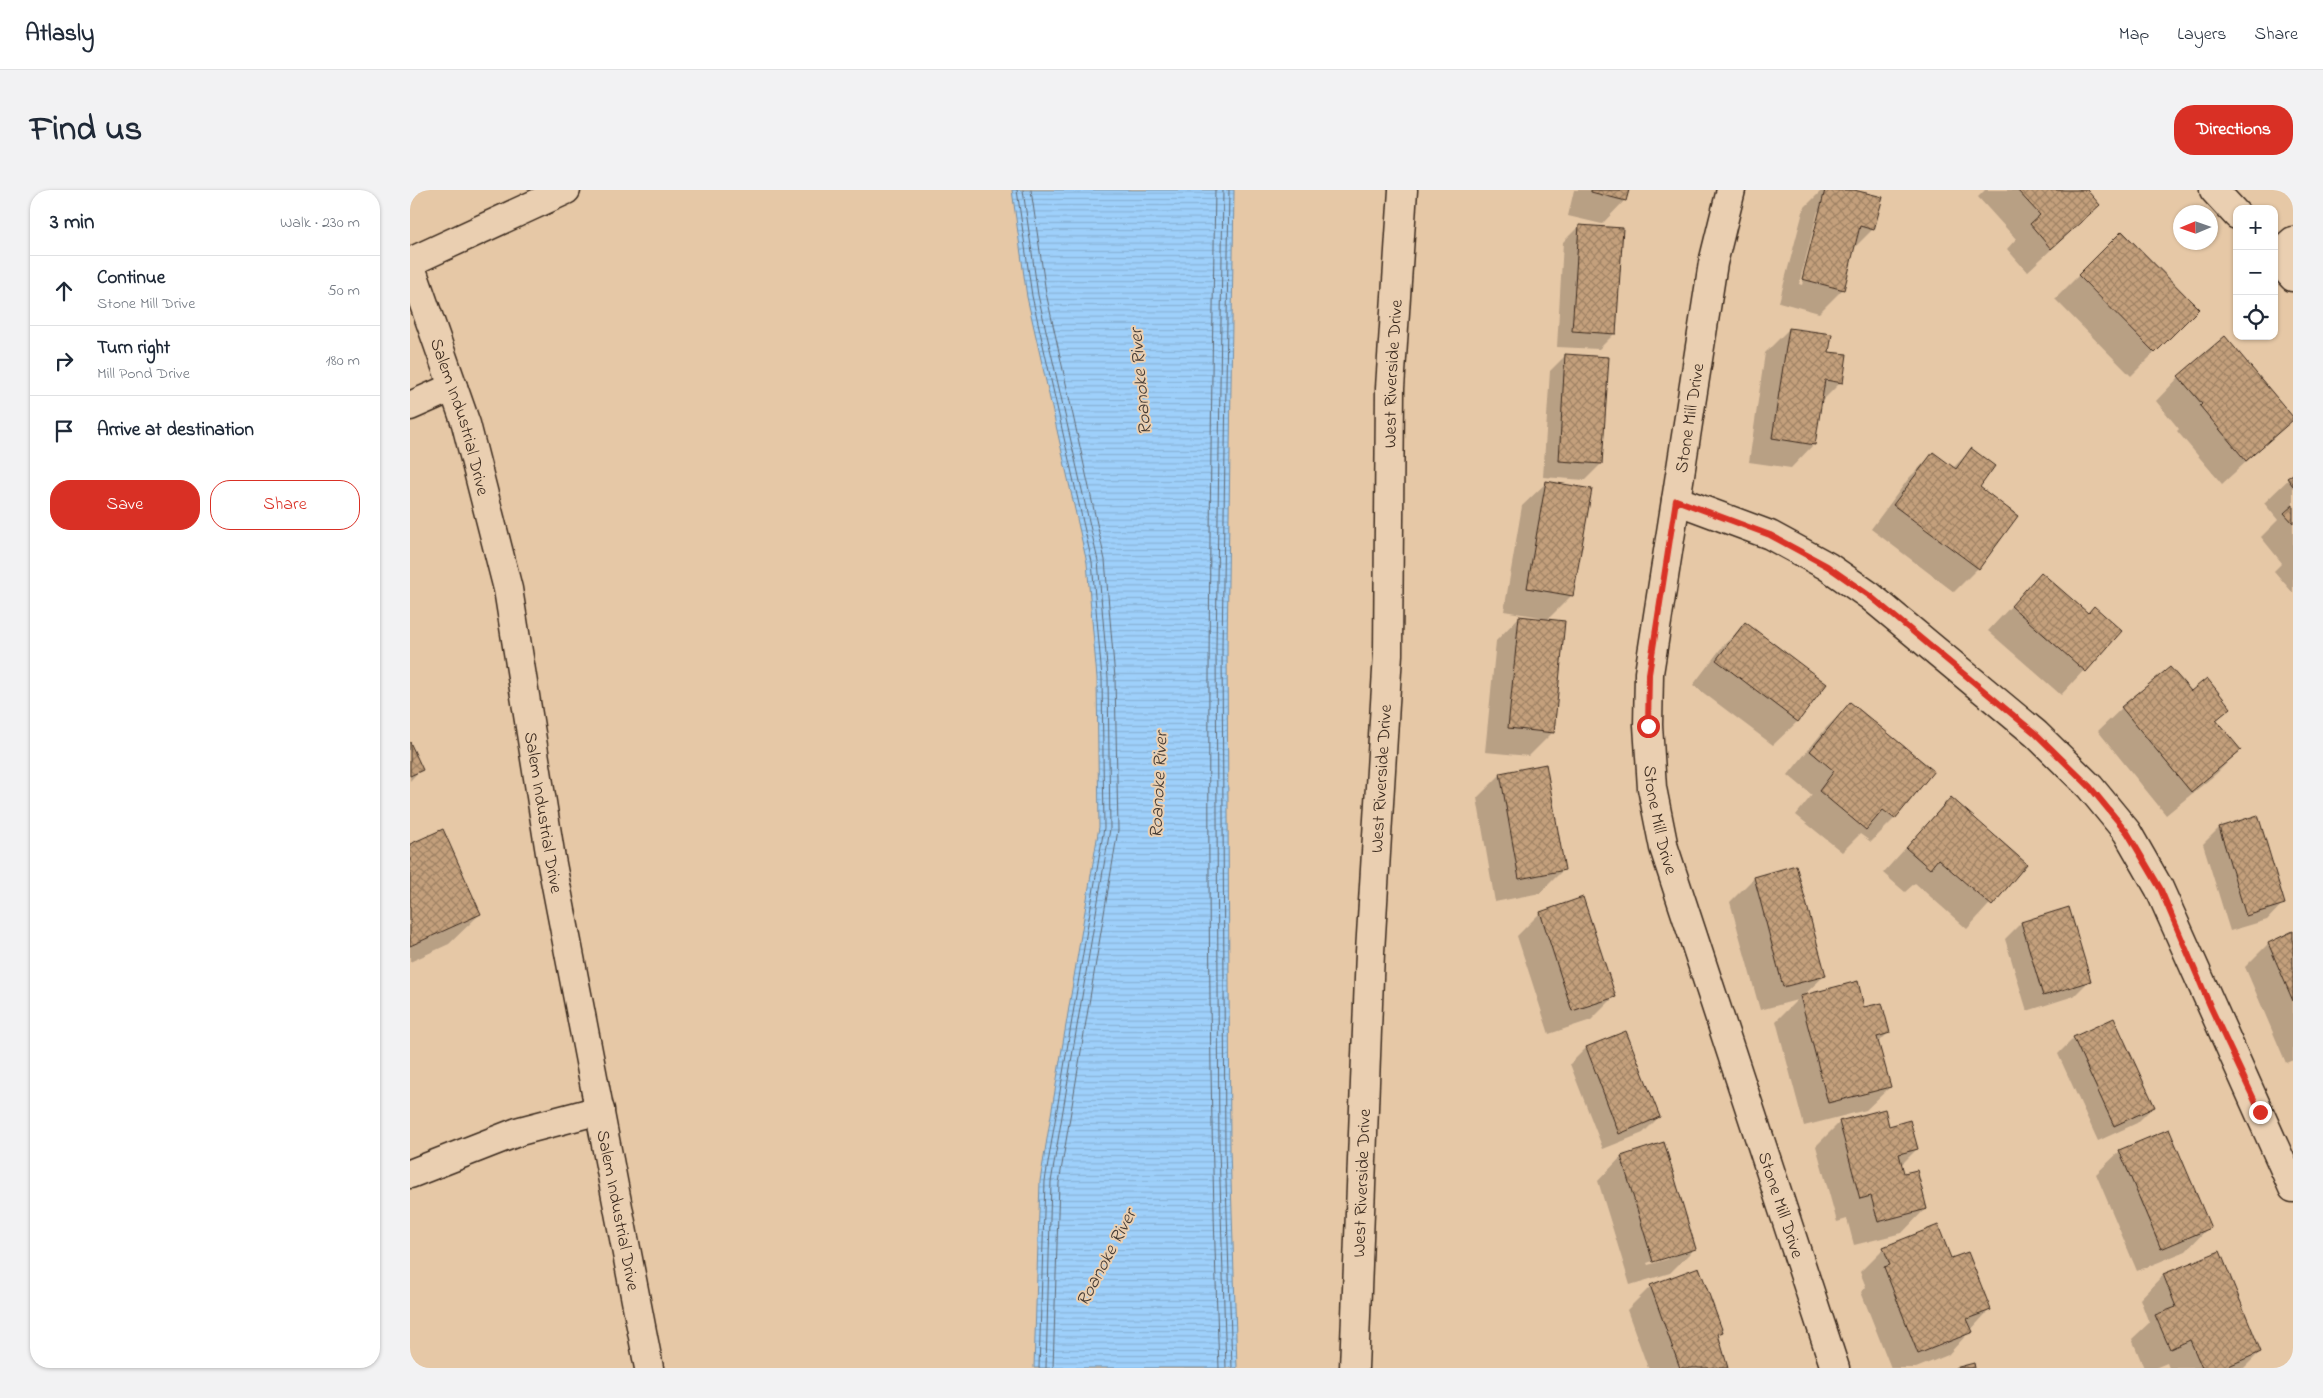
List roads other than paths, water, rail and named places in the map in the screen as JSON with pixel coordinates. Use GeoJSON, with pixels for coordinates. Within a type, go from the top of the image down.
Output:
{"type":"FeatureCollection","features":[{"type":"Feature","properties":{"kind":"street"},"geometry":{"type":"LineString","coordinates":[[410,263],[566,190]]}},
{"type":"Feature","properties":{"kind":"street","name":"West Riverside Drive"},"geometry":{"type":"LineString","coordinates":[[1354,1368],[1370,952],[1388,654],[1390,388],[1403,190]]}},
{"type":"Feature","properties":{"kind":"street","name":"Stone Mill Drive"},"geometry":{"type":"LineString","coordinates":[[1731,190],[1713,263],[1649,674],[1648,726],[1652,788],[1664,848],[1835,1368]]}},
{"type":"Feature","properties":{"kind":"street"},"geometry":{"type":"LineString","coordinates":[[2214,190],[2233,211]]}},
{"type":"Feature","properties":{"kind":"street","name":"Salem Industrial Drive"},"geometry":{"type":"LineString","coordinates":[[410,263],[466,424],[508,589],[551,859],[649,1368]]}},
{"type":"Feature","properties":{"kind":"street"},"geometry":{"type":"LineString","coordinates":[[410,406],[453,387]]}},
{"type":"Feature","properties":{"kind":"street"},"geometry":{"type":"LineString","coordinates":[[1676,500],[1770,535],[1841,576],[1870,596],[2036,734],[2090,787],[2127,832],[2160,888],[2293,1188]]}},
{"type":"Feature","properties":{"kind":"street"},"geometry":{"type":"LineString","coordinates":[[410,1174],[520,1131],[600,1110]]}},
{"type":"Feature","properties":{"kind":"water","name":"Roanoke River"},"geometry":{"type":"Polygon","coordinates":[[[1012,190],[1234,190],[1227,647],[1230,1150],[1237,1368],[1034,1368],[1040,1181],[1099,827],[1097,678],[1087,563],[1027,297],[1012,190]]]}}]}
